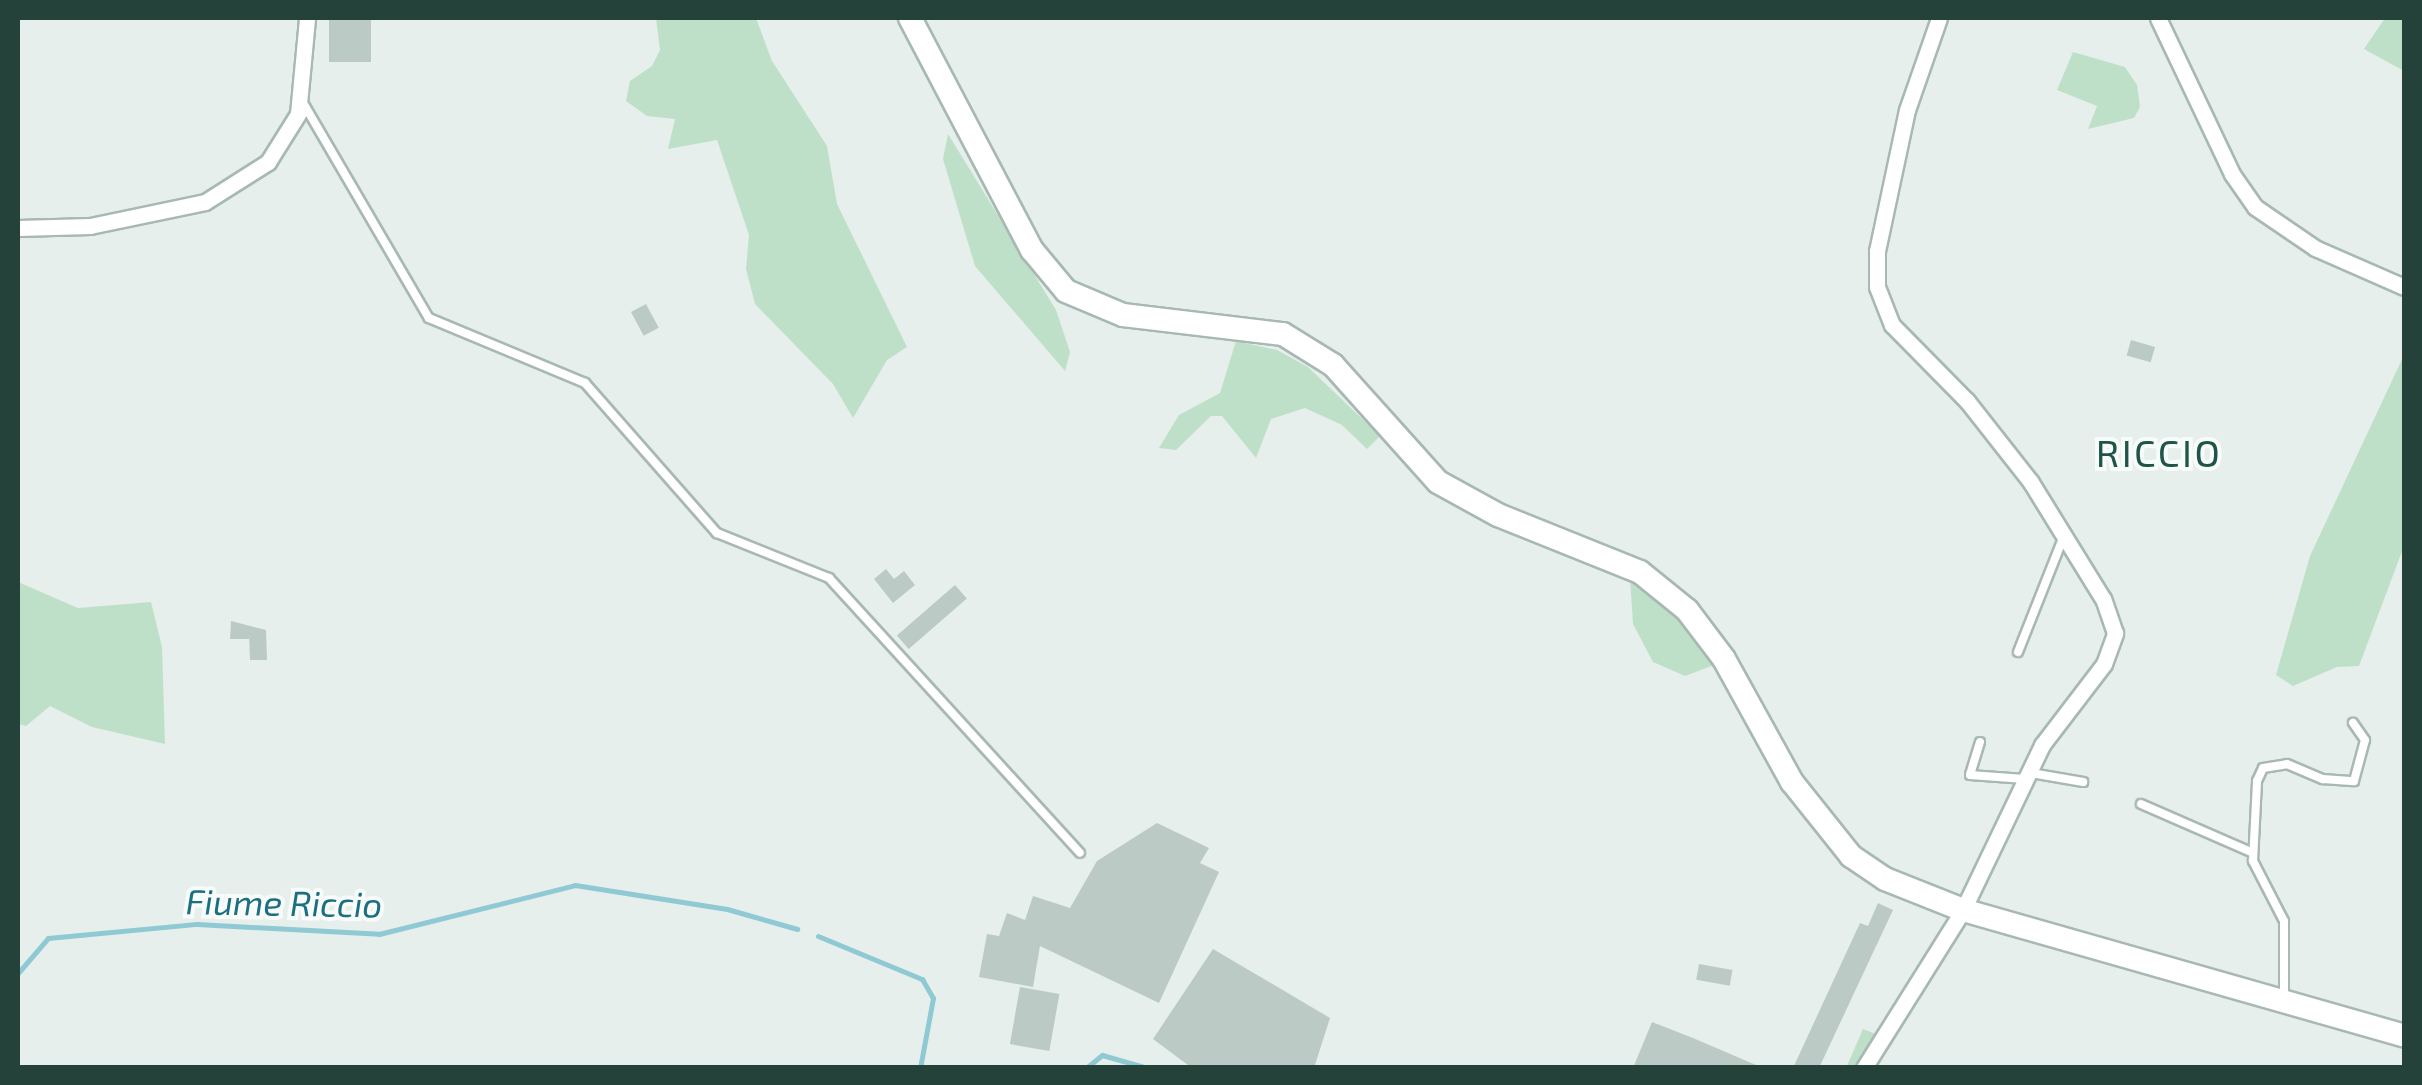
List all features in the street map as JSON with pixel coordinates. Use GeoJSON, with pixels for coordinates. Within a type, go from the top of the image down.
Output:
{"type":"FeatureCollection","features":[{"type":"Feature","properties":{"kind":"street"},"geometry":{"type":"LineString","coordinates":[[18,228],[90,226],[205,202],[268,162],[288,135],[301,99],[307,18]]}},
{"type":"Feature","properties":{"kind":"street"},"geometry":{"type":"LineString","coordinates":[[910,18],[1032,250],[1066,290],[1123,315],[1283,334],[1332,366],[1438,482],[1498,514],[1640,572],[1687,610],[1706,634],[1792,782],[1851,856],[1885,879],[1963,910],[2284,998],[2404,1036]]}},
{"type":"Feature","properties":{"kind":"street"},"geometry":{"type":"LineString","coordinates":[[1864,1068],[1963,910],[2031,776],[2042,745],[2104,664],[2115,634],[2103,599],[2064,536],[1967,401],[1892,325],[1877,287],[1877,251],[1907,110],[1939,18]]}},
{"type":"Feature","properties":{"kind":"street"},"geometry":{"type":"LineString","coordinates":[[2158,18],[2232,174],[2255,207],[2315,248],[2404,287]]}},
{"type":"Feature","properties":{"kind":"lane"},"geometry":{"type":"LineString","coordinates":[[301,99],[429,318],[586,383],[716,533],[829,578],[1080,854]]}},
{"type":"Feature","properties":{"kind":"lane"},"geometry":{"type":"LineString","coordinates":[[2018,652],[2064,536]]}},
{"type":"Feature","properties":{"kind":"lane"},"geometry":{"type":"LineString","coordinates":[[2284,998],[2288,938],[2253,853],[2257,780],[2264,768],[2287,764],[2323,779],[2354,781],[2365,740],[2353,723]]}},
{"type":"Feature","properties":{"kind":"lane"},"geometry":{"type":"LineString","coordinates":[[1980,742],[1970,775],[2084,782]]}},
{"type":"Feature","properties":{"kind":"lane"},"geometry":{"type":"LineString","coordinates":[[2141,804],[2253,853]]}},
{"type":"Feature","properties":{"kind":"green space"},"geometry":{"type":"Polygon","coordinates":[[[656,18],[756,18],[772,61],[827,146],[837,204],[907,347],[887,360],[853,418],[833,384],[755,304],[746,269],[749,235],[717,140],[668,149],[675,119],[647,116],[626,101],[630,81],[652,66],[660,50],[656,18]]]}},
{"type":"Feature","properties":{"kind":"green space"},"geometry":{"type":"Polygon","coordinates":[[[2385,18],[2404,18],[2404,71],[2364,49],[2385,18]]]}},
{"type":"Feature","properties":{"kind":"green space"},"geometry":{"type":"Polygon","coordinates":[[[2073,52],[2125,67],[2137,85],[2140,107],[2134,118],[2088,129],[2097,106],[2057,90],[2073,52]]]}},
{"type":"Feature","properties":{"kind":"green space"},"geometry":{"type":"Polygon","coordinates":[[[948,134],[1056,310],[1070,352],[1065,371],[975,266],[943,159],[948,134]]]}},
{"type":"Feature","properties":{"kind":"green space"},"geometry":{"type":"Polygon","coordinates":[[[1236,341],[1277,350],[1308,367],[1380,436],[1367,449],[1342,425],[1305,408],[1271,419],[1256,458],[1222,416],[1211,416],[1176,450],[1159,448],[1179,415],[1220,393],[1236,341]]]}},
{"type":"Feature","properties":{"kind":"green space"},"geometry":{"type":"Polygon","coordinates":[[[2404,355],[2404,546],[2359,666],[2337,667],[2293,686],[2276,675],[2310,556],[2404,355]]]}},
{"type":"Feature","properties":{"kind":"green space"},"geometry":{"type":"Polygon","coordinates":[[[1630,578],[1676,612],[1717,664],[1685,676],[1653,662],[1633,624],[1630,578]]]}},
{"type":"Feature","properties":{"kind":"green space"},"geometry":{"type":"Polygon","coordinates":[[[18,582],[78,608],[151,602],[162,647],[165,744],[92,727],[50,706],[26,726],[18,724],[18,582]]]}},
{"type":"Feature","properties":{"kind":"green space"},"geometry":{"type":"Polygon","coordinates":[[[1863,1029],[1876,1034],[1861,1067],[1846,1068],[1863,1029]]]}},
{"type":"Feature","properties":{"kind":"building"},"geometry":{"type":"Polygon","coordinates":[[[329,18],[371,18],[371,62],[329,62],[329,18]]]}},
{"type":"Feature","properties":{"kind":"building"},"geometry":{"type":"Polygon","coordinates":[[[646,304],[659,328],[644,336],[631,312],[646,304]]]}},
{"type":"Feature","properties":{"kind":"building"},"geometry":{"type":"Polygon","coordinates":[[[2131,340],[2155,347],[2151,362],[2127,355],[2131,340]]]}},
{"type":"Feature","properties":{"kind":"building"},"geometry":{"type":"Polygon","coordinates":[[[886,569],[894,579],[904,571],[915,585],[893,603],[874,579],[886,569]]]}},
{"type":"Feature","properties":{"kind":"building"},"geometry":{"type":"Polygon","coordinates":[[[955,585],[967,599],[909,649],[897,636],[955,585]]]}},
{"type":"Feature","properties":{"kind":"building"},"geometry":{"type":"Polygon","coordinates":[[[231,621],[266,630],[267,660],[250,660],[249,633],[249,639],[230,639],[231,621]]]}},
{"type":"Feature","properties":{"kind":"building"},"geometry":{"type":"Polygon","coordinates":[[[1157,823],[1209,848],[1200,863],[1219,872],[1159,1003],[1040,946],[1033,987],[979,977],[987,934],[999,936],[1007,913],[1025,920],[1033,896],[1070,908],[1097,861],[1157,823]]]}},
{"type":"Feature","properties":{"kind":"building"},"geometry":{"type":"Polygon","coordinates":[[[1878,903],[1893,910],[1819,1068],[1793,1068],[1860,923],[1868,926],[1878,903]]]}},
{"type":"Feature","properties":{"kind":"building"},"geometry":{"type":"Polygon","coordinates":[[[1213,949],[1330,1018],[1314,1068],[1192,1068],[1153,1039],[1213,949]]]}},
{"type":"Feature","properties":{"kind":"building"},"geometry":{"type":"Polygon","coordinates":[[[1699,964],[1732,970],[1730,986],[1696,980],[1699,964]]]}},
{"type":"Feature","properties":{"kind":"building"},"geometry":{"type":"Polygon","coordinates":[[[1020,987],[1059,994],[1049,1051],[1010,1044],[1020,987]]]}},
{"type":"Feature","properties":{"kind":"building"},"geometry":{"type":"Polygon","coordinates":[[[1652,1022],[1693,1038],[1763,1068],[1633,1068],[1652,1022]]]}},
{"type":"Feature","properties":{"kind":"waterway","name":"Fiume Riccio"},"geometry":{"type":"LineString","coordinates":[[18,973],[48,938],[197,924],[379,934],[575,885],[727,909],[797,929]]}},
{"type":"Feature","properties":{"kind":"waterway","name":"Fiume Riccio"},"geometry":{"type":"LineString","coordinates":[[818,936],[922,979],[933,998],[920,1068]]}},
{"type":"Feature","properties":{"kind":"waterway","name":"Fiume Riccio"},"geometry":{"type":"LineString","coordinates":[[1086,1068],[1102,1055],[1148,1068]]}},
{"type":"Feature","properties":{"kind":"district","name":"RICCIO"},"geometry":{"type":"Point","coordinates":[2159,453]}}]}
